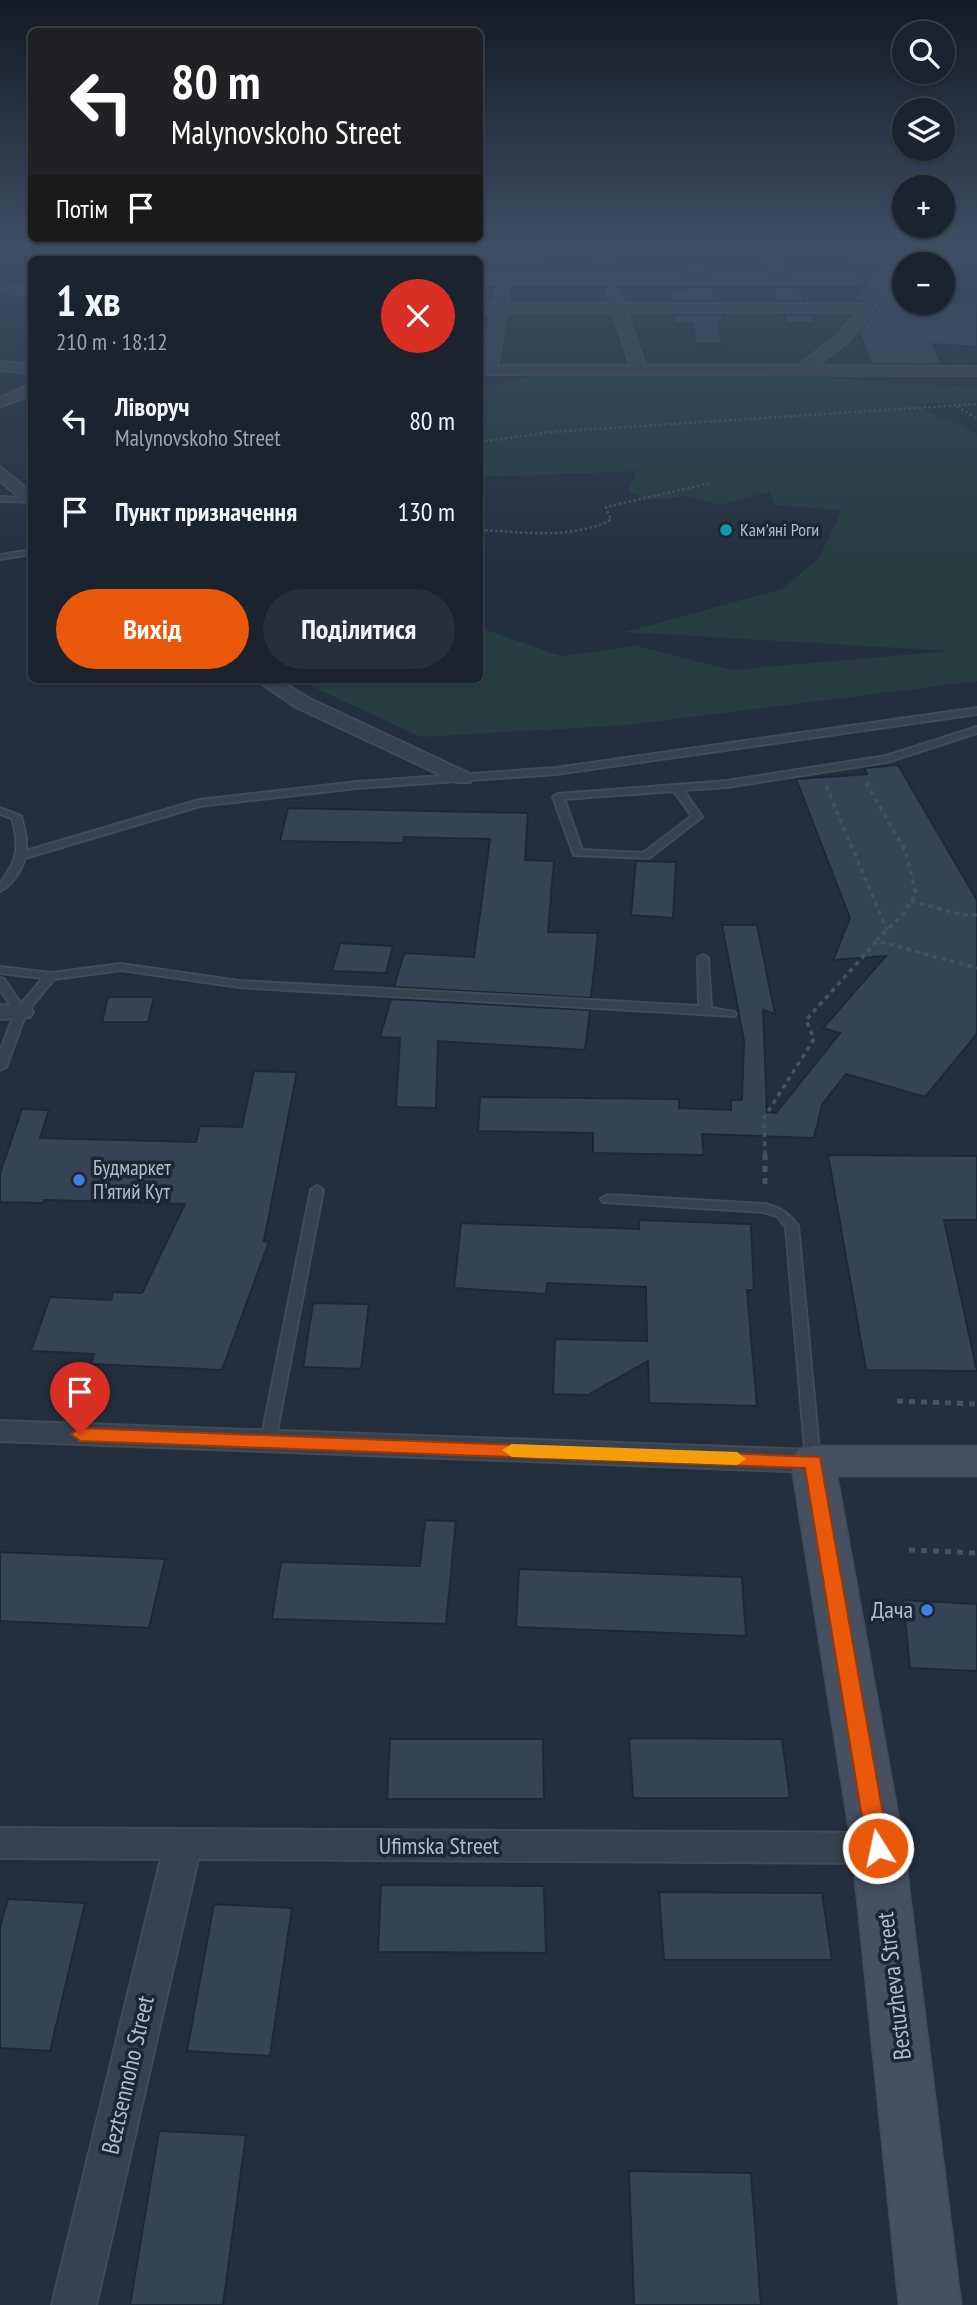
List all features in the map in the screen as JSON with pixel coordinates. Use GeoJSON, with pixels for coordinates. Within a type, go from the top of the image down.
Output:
{"type":"FeatureCollection","features":[{"type":"Feature","properties":{"kind":"main road"},"geometry":{"type":"LineString","coordinates":[[813,1461],[977,1461]]}},
{"type":"Feature","properties":{"kind":"main road","name":"Bestuzheva Street"},"geometry":{"type":"LineString","coordinates":[[813,1461],[878,1848],[930,2305]]}},
{"type":"Feature","properties":{"kind":"street"},"geometry":{"type":"LineString","coordinates":[[490,350],[485,370],[977,371]]}},
{"type":"Feature","properties":{"kind":"street"},"geometry":{"type":"LineString","coordinates":[[632,350],[639,370]]}},
{"type":"Feature","properties":{"kind":"street"},"geometry":{"type":"LineString","coordinates":[[800,372],[829,350]]}},
{"type":"Feature","properties":{"kind":"street"},"geometry":{"type":"LineString","coordinates":[[0,366],[28,369]]}},
{"type":"Feature","properties":{"kind":"street"},"geometry":{"type":"LineString","coordinates":[[0,403],[28,390]]}},
{"type":"Feature","properties":{"kind":"street"},"geometry":{"type":"LineString","coordinates":[[0,472],[28,499]]}},
{"type":"Feature","properties":{"kind":"street"},"geometry":{"type":"LineString","coordinates":[[270,683],[303,703],[463,778]]}},
{"type":"Feature","properties":{"kind":"street"},"geometry":{"type":"LineString","coordinates":[[0,1431],[813,1461]]}},
{"type":"Feature","properties":{"kind":"street","name":"Ufimska Street"},"geometry":{"type":"LineString","coordinates":[[0,1843],[878,1848]]}},
{"type":"Feature","properties":{"kind":"street","name":"Beztsennoho Street"},"geometry":{"type":"LineString","coordinates":[[74,2305],[183,1844]]}},
{"type":"Feature","properties":{"kind":"lane"},"geometry":{"type":"LineString","coordinates":[[0,499],[28,501]]}},
{"type":"Feature","properties":{"kind":"lane"},"geometry":{"type":"LineString","coordinates":[[0,557],[28,553]]}},
{"type":"Feature","properties":{"kind":"lane"},"geometry":{"type":"LineString","coordinates":[[21,856],[199,803],[357,785],[556,771],[961,710],[977,710]]}},
{"type":"Feature","properties":{"kind":"lane"},"geometry":{"type":"LineString","coordinates":[[677,788],[698,817],[645,856],[578,853],[558,797],[727,784],[887,759],[977,730]]}},
{"type":"Feature","properties":{"kind":"lane"},"geometry":{"type":"LineString","coordinates":[[0,811],[16,816],[24,839],[18,870],[0,888]]}},
{"type":"Feature","properties":{"kind":"lane"},"geometry":{"type":"LineString","coordinates":[[703,958],[705,1010]]}},
{"type":"Feature","properties":{"kind":"lane"},"geometry":{"type":"LineString","coordinates":[[0,970],[51,976],[121,967],[239,984],[705,1010],[730,1014]]}},
{"type":"Feature","properties":{"kind":"lane"},"geometry":{"type":"LineString","coordinates":[[10,1012],[51,976]]}},
{"type":"Feature","properties":{"kind":"lane"},"geometry":{"type":"LineString","coordinates":[[0,981],[10,1012],[0,1067]]}},
{"type":"Feature","properties":{"kind":"lane"},"geometry":{"type":"LineString","coordinates":[[268,1441],[317,1190]]}},
{"type":"Feature","properties":{"kind":"lane"},"geometry":{"type":"LineString","coordinates":[[607,1199],[765,1208],[780,1213],[792,1226],[813,1461]]}},
{"type":"Feature","properties":{"kind":"path"},"geometry":{"type":"LineString","coordinates":[[483,442],[550,432],[977,404]]}},
{"type":"Feature","properties":{"kind":"path"},"geometry":{"type":"LineString","coordinates":[[956,405],[977,419]]}},
{"type":"Feature","properties":{"kind":"path"},"geometry":{"type":"LineString","coordinates":[[483,530],[525,531],[543,536],[599,527],[611,520],[606,507],[711,483]]}},
{"type":"Feature","properties":{"kind":"path"},"geometry":{"type":"LineString","coordinates":[[765,1208],[764,1118],[814,1039],[806,1020],[887,930],[916,893],[905,850],[854,764]]}},
{"type":"Feature","properties":{"kind":"path"},"geometry":{"type":"LineString","coordinates":[[818,770],[887,930]]}},
{"type":"Feature","properties":{"kind":"path"},"geometry":{"type":"LineString","coordinates":[[911,901],[963,915],[977,915]]}},
{"type":"Feature","properties":{"kind":"path"},"geometry":{"type":"LineString","coordinates":[[877,941],[977,968]]}},
{"type":"Feature","properties":{"kind":"path"},"geometry":{"type":"LineString","coordinates":[[897,1401],[977,1404]]}},
{"type":"Feature","properties":{"kind":"path"},"geometry":{"type":"LineString","coordinates":[[909,1550],[977,1553]]}},
{"type":"Feature","properties":{"kind":"green space"},"geometry":{"type":"Polygon","coordinates":[[[529,377],[829,378],[977,388],[977,401],[914,404],[977,434],[977,681],[627,725],[421,737],[305,683],[483,683],[483,629],[561,656],[637,646],[731,670],[950,651],[625,632],[782,589],[819,558],[842,510],[776,505],[769,492],[720,505],[687,496],[649,500],[628,492],[637,471],[483,477],[483,424],[486,423],[484,387],[529,377]]]}},
{"type":"Feature","properties":{"kind":"building"},"geometry":{"type":"Polygon","coordinates":[[[866,350],[936,350],[942,364],[871,364],[866,350]]]}},
{"type":"Feature","properties":{"kind":"building"},"geometry":{"type":"Polygon","coordinates":[[[898,765],[977,900],[977,1034],[925,1097],[846,1074],[822,1105],[814,1138],[702,1134],[704,1155],[593,1153],[593,1133],[478,1131],[480,1097],[679,1099],[679,1108],[731,1110],[731,1100],[742,1100],[744,1041],[722,925],[757,925],[775,1014],[763,1010],[767,1112],[776,1113],[840,1033],[823,1028],[886,956],[833,960],[850,918],[796,779],[867,774],[864,768],[898,765]]]}},
{"type":"Feature","properties":{"kind":"building"},"geometry":{"type":"Polygon","coordinates":[[[288,808],[528,813],[525,860],[554,861],[548,932],[598,933],[591,998],[394,987],[404,953],[474,957],[490,839],[404,837],[403,843],[280,841],[288,808]]]}},
{"type":"Feature","properties":{"kind":"building"},"geometry":{"type":"Polygon","coordinates":[[[636,861],[676,862],[673,918],[631,915],[636,861]]]}},
{"type":"Feature","properties":{"kind":"building"},"geometry":{"type":"Polygon","coordinates":[[[340,943],[393,946],[386,973],[332,971],[340,943]]]}},
{"type":"Feature","properties":{"kind":"building"},"geometry":{"type":"Polygon","coordinates":[[[108,997],[154,997],[148,1022],[102,1022],[108,997]]]}},
{"type":"Feature","properties":{"kind":"building"},"geometry":{"type":"Polygon","coordinates":[[[391,999],[590,1010],[585,1050],[438,1041],[436,1108],[396,1107],[400,1038],[380,1037],[391,999]]]}},
{"type":"Feature","properties":{"kind":"building"},"geometry":{"type":"Polygon","coordinates":[[[254,1071],[297,1072],[264,1241],[269,1242],[222,1370],[91,1364],[94,1354],[31,1351],[50,1297],[111,1300],[113,1292],[142,1293],[185,1204],[44,1200],[43,1203],[0,1202],[0,1173],[22,1109],[49,1110],[40,1138],[196,1142],[200,1126],[242,1127],[254,1071]]]}},
{"type":"Feature","properties":{"kind":"building"},"geometry":{"type":"Polygon","coordinates":[[[828,1155],[977,1156],[977,1220],[944,1220],[977,1371],[866,1370],[828,1155]]]}},
{"type":"Feature","properties":{"kind":"building"},"geometry":{"type":"Polygon","coordinates":[[[639,1220],[751,1224],[754,1290],[747,1290],[757,1406],[649,1403],[648,1361],[588,1395],[553,1394],[555,1339],[647,1341],[646,1287],[547,1283],[546,1294],[454,1288],[461,1223],[639,1229],[639,1220]]]}},
{"type":"Feature","properties":{"kind":"building"},"geometry":{"type":"Polygon","coordinates":[[[313,1303],[369,1304],[361,1369],[303,1367],[313,1303]]]}},
{"type":"Feature","properties":{"kind":"building"},"geometry":{"type":"Polygon","coordinates":[[[425,1520],[456,1521],[446,1624],[272,1619],[281,1562],[420,1566],[425,1520]]]}},
{"type":"Feature","properties":{"kind":"building"},"geometry":{"type":"Polygon","coordinates":[[[0,1552],[165,1559],[149,1628],[0,1621],[0,1552]]]}},
{"type":"Feature","properties":{"kind":"building"},"geometry":{"type":"Polygon","coordinates":[[[519,1569],[742,1577],[746,1636],[516,1627],[519,1569]]]}},
{"type":"Feature","properties":{"kind":"building"},"geometry":{"type":"Polygon","coordinates":[[[903,1600],[977,1604],[977,1671],[910,1668],[903,1600]]]}},
{"type":"Feature","properties":{"kind":"building"},"geometry":{"type":"Polygon","coordinates":[[[629,1738],[782,1739],[790,1798],[633,1798],[629,1738]]]}},
{"type":"Feature","properties":{"kind":"building"},"geometry":{"type":"Polygon","coordinates":[[[390,1739],[543,1739],[544,1799],[387,1799],[390,1739]]]}},
{"type":"Feature","properties":{"kind":"building"},"geometry":{"type":"Polygon","coordinates":[[[381,1885],[544,1886],[546,1953],[378,1952],[381,1885]]]}},
{"type":"Feature","properties":{"kind":"building"},"geometry":{"type":"Polygon","coordinates":[[[659,1892],[822,1893],[832,1960],[664,1960],[659,1892]]]}},
{"type":"Feature","properties":{"kind":"building"},"geometry":{"type":"Polygon","coordinates":[[[8,1899],[85,1903],[50,2051],[0,2048],[0,1927],[8,1899]]]}},
{"type":"Feature","properties":{"kind":"building"},"geometry":{"type":"Polygon","coordinates":[[[214,1904],[292,1908],[270,2056],[187,2051],[214,1904]]]}},
{"type":"Feature","properties":{"kind":"building"},"geometry":{"type":"Polygon","coordinates":[[[159,2131],[246,2135],[223,2305],[130,2305],[159,2131]]]}},
{"type":"Feature","properties":{"kind":"building"},"geometry":{"type":"Polygon","coordinates":[[[629,2171],[751,2173],[761,2305],[634,2305],[629,2171]]]}},
{"type":"Feature","properties":{"kind":"slow traffic"},"geometry":{"type":"LineString","coordinates":[[512,1450],[737,1459]]}},
{"type":"Feature","properties":{"kind":"place","name":"Кам'яні Роги"},"geometry":{"type":"Point","coordinates":[726,530]}},
{"type":"Feature","properties":{"kind":"place","name":"Будмаркет П'ятий Кут"},"geometry":{"type":"Point","coordinates":[79,1180]}},
{"type":"Feature","properties":{"kind":"place","name":"Дача"},"geometry":{"type":"Point","coordinates":[927,1610]}},
{"type":"Feature","properties":{"kind":"route"},"geometry":{"type":"LineString","coordinates":[[80,1434],[813,1461],[878,1848]]}}]}
